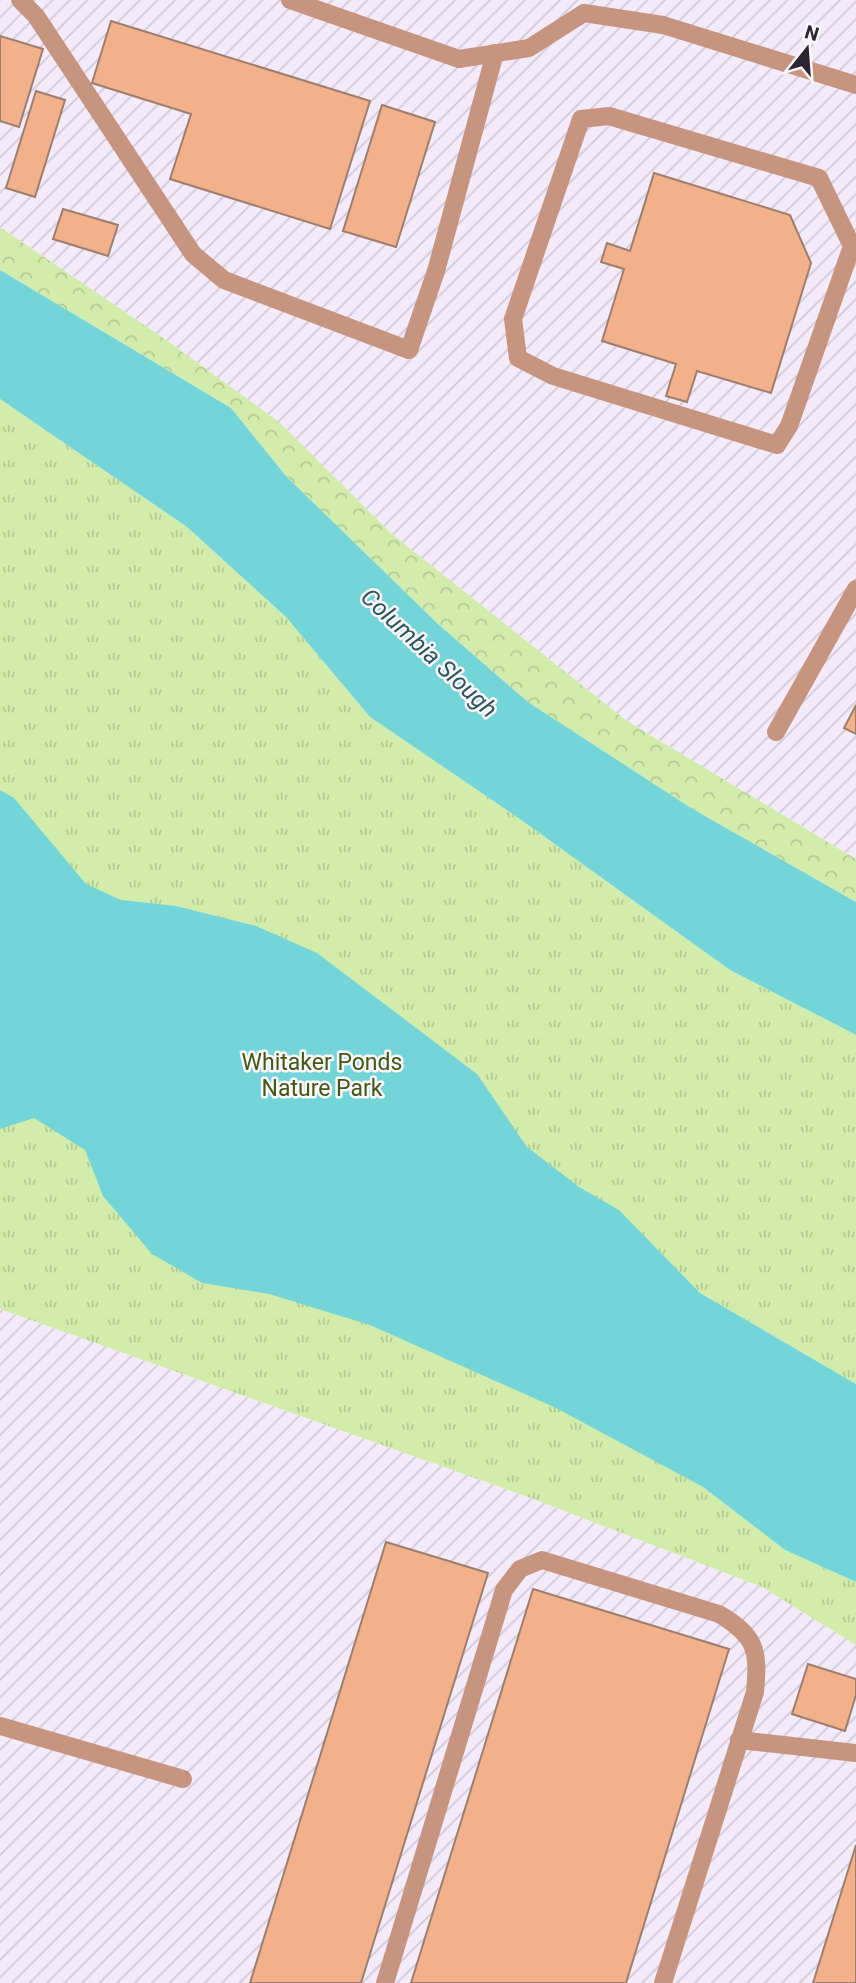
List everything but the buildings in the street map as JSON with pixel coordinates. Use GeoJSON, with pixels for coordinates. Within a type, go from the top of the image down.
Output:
{"type":"FeatureCollection","features":[{"type":"Feature","properties":{"kind":"street"},"geometry":{"type":"LineString","coordinates":[[20,0],[36,16],[193,254],[224,280],[409,350],[436,271],[495,53]]}},
{"type":"Feature","properties":{"kind":"street"},"geometry":{"type":"LineString","coordinates":[[290,0],[459,59],[529,48],[584,7],[663,25],[856,85]]}},
{"type":"Feature","properties":{"kind":"street"},"geometry":{"type":"LineString","coordinates":[[609,116],[819,178],[854,247],[789,426],[777,445],[553,376],[518,358],[513,319],[581,119],[609,116]]}},
{"type":"Feature","properties":{"kind":"street"},"geometry":{"type":"LineString","coordinates":[[776,732],[856,589]]}},
{"type":"Feature","properties":{"kind":"street"},"geometry":{"type":"LineString","coordinates":[[385,1983],[504,1590],[520,1569],[542,1560],[719,1614],[745,1629],[758,1661],[755,1692],[663,1983]]}},
{"type":"Feature","properties":{"kind":"street"},"geometry":{"type":"LineString","coordinates":[[0,1726],[183,1779]]}},
{"type":"Feature","properties":{"kind":"street"},"geometry":{"type":"LineString","coordinates":[[739,1740],[856,1753]]}},
{"type":"Feature","properties":{"kind":"shaded area"},"geometry":{"type":"Polygon","coordinates":[[[0,0],[856,0],[856,859],[627,721],[392,534],[279,422],[162,337],[0,227],[0,0]]]}},
{"type":"Feature","properties":{"kind":"shaded area"},"geometry":{"type":"Polygon","coordinates":[[[0,1309],[528,1497],[762,1587],[856,1645],[856,1983],[0,1983],[0,1309]]]}},
{"type":"Feature","properties":{"kind":"green space"},"geometry":{"type":"Polygon","coordinates":[[[0,227],[162,337],[279,422],[392,534],[627,721],[856,859],[856,902],[691,808],[528,702],[438,624],[286,476],[231,408],[0,270],[0,227]]]}},
{"type":"Feature","properties":{"kind":"green space","name":"Whitaker Ponds Nature Park"},"geometry":{"type":"Polygon","coordinates":[[[0,399],[187,527],[286,617],[370,717],[517,817],[730,970],[856,1035],[856,1384],[700,1293],[619,1211],[556,1407],[703,1487],[785,1550],[856,1582],[856,1645],[762,1587],[528,1497],[0,1309],[0,399]]]}},
{"type":"Feature","properties":{"kind":"water","name":"Columbia Slough"},"geometry":{"type":"Polygon","coordinates":[[[0,270],[231,408],[286,476],[438,624],[528,702],[691,808],[856,902],[856,1035],[730,970],[517,817],[370,717],[286,617],[187,527],[0,399],[0,270]]]}},
{"type":"Feature","properties":{"kind":"water"},"geometry":{"type":"Polygon","coordinates":[[[0,790],[14,798],[86,884],[121,900],[176,906],[256,926],[317,953],[477,1074],[527,1147],[579,1187],[619,1210],[700,1293],[856,1384],[856,1582],[785,1550],[703,1487],[556,1408],[370,1325],[269,1294],[202,1283],[152,1254],[103,1196],[85,1150],[34,1118],[0,1129],[0,790]]]}}]}
